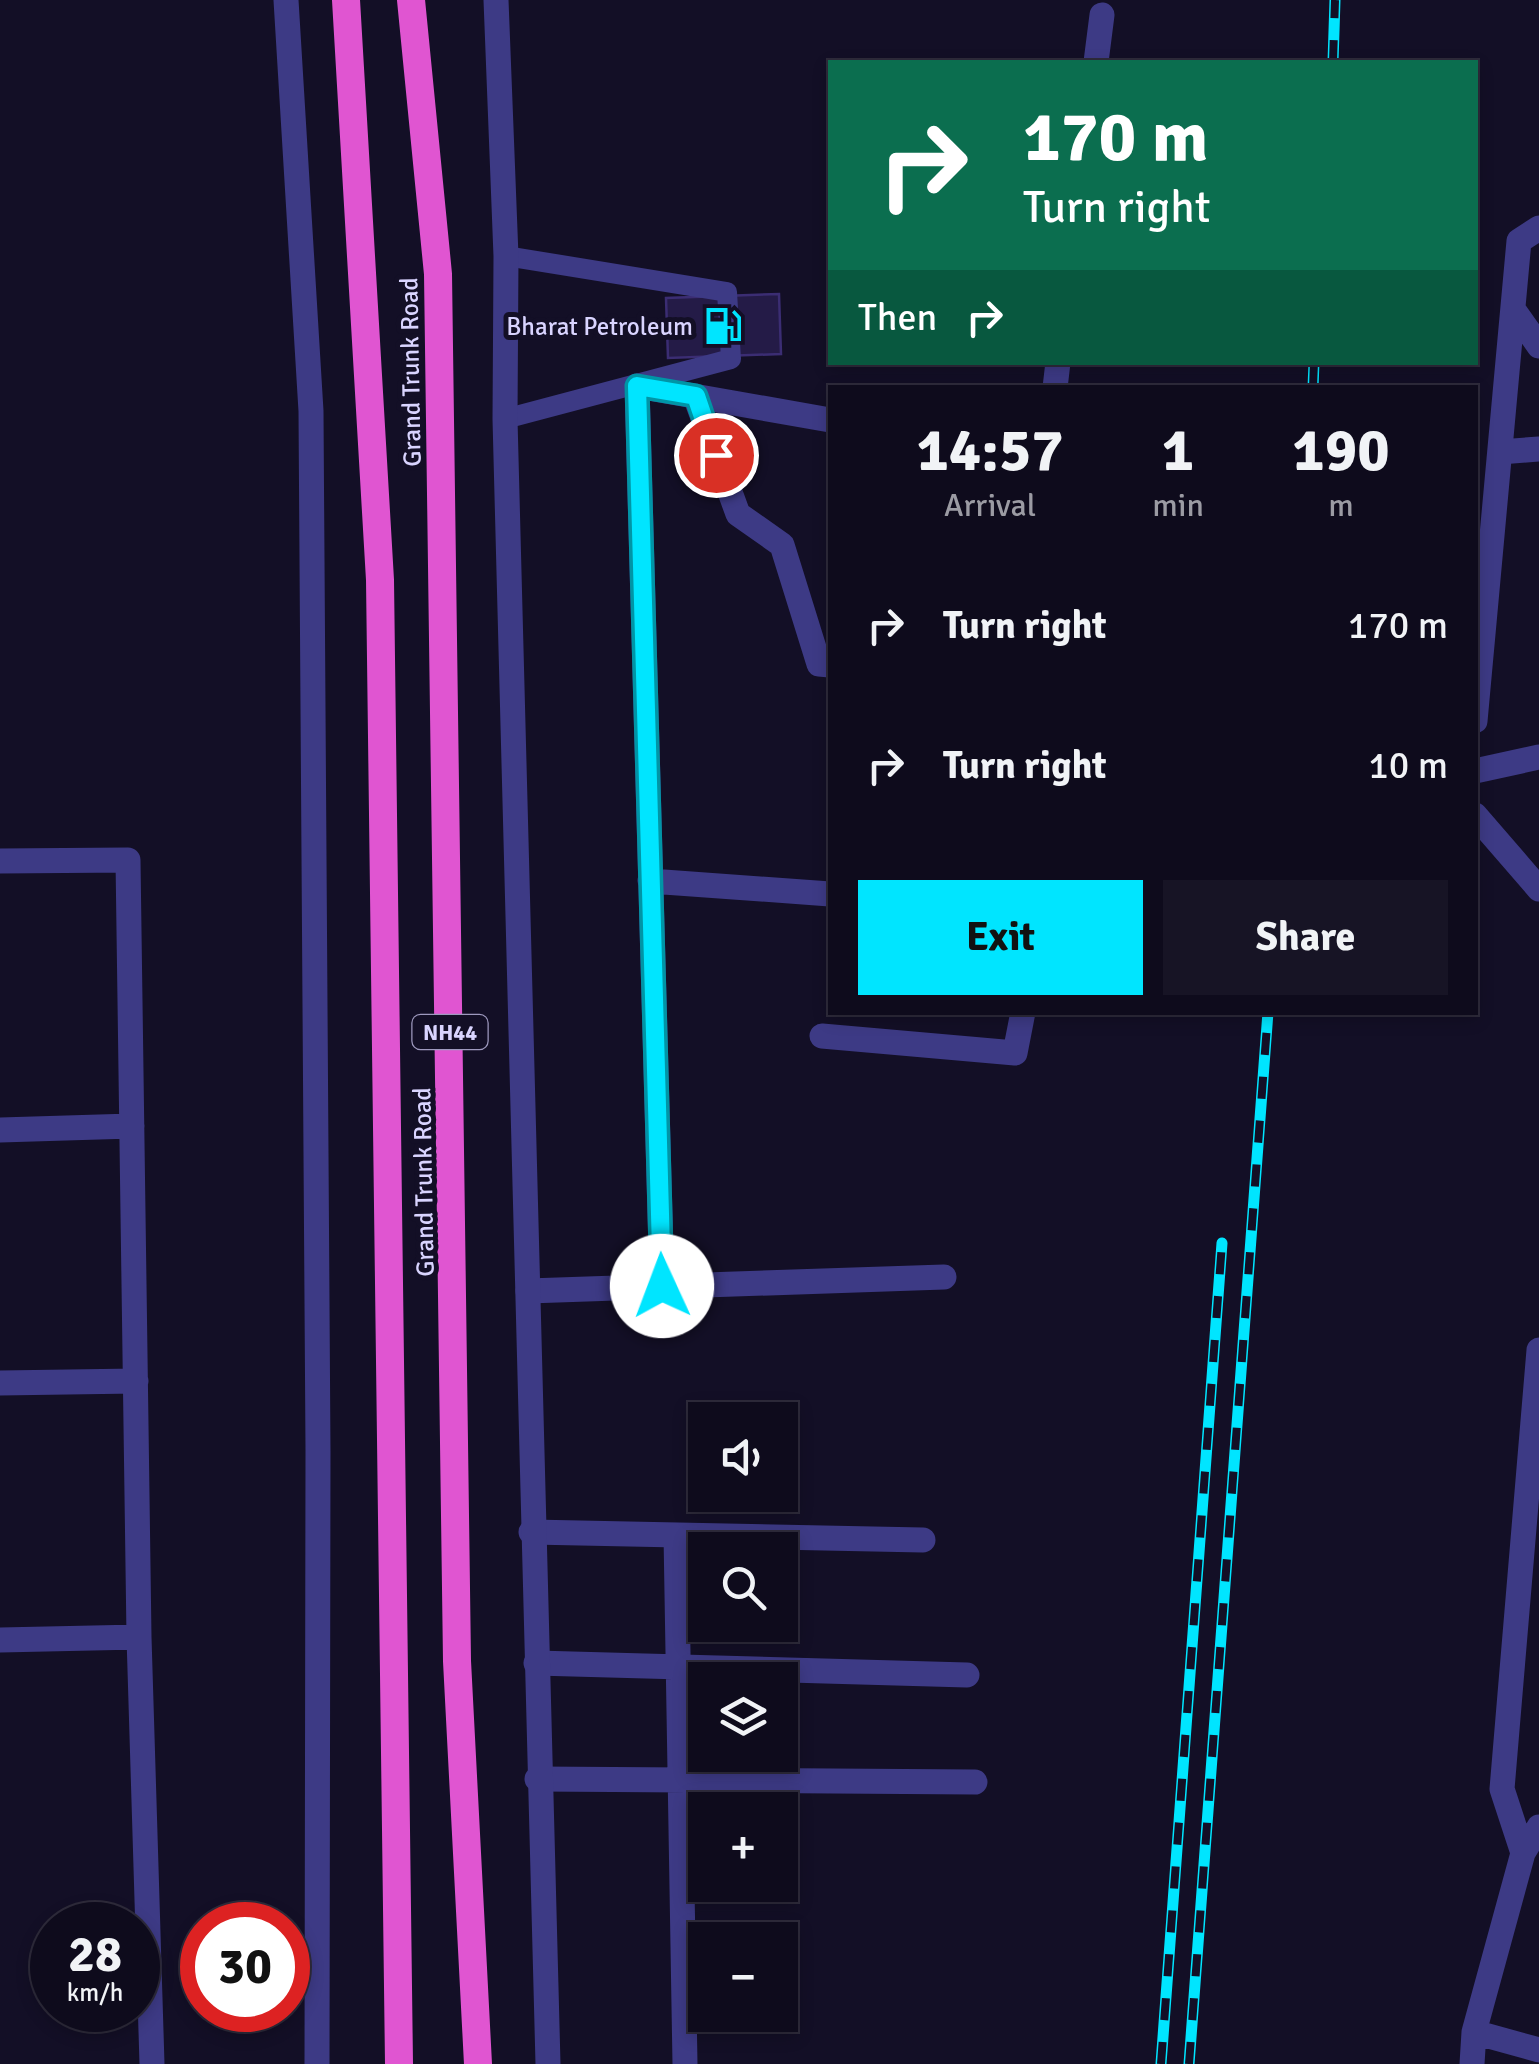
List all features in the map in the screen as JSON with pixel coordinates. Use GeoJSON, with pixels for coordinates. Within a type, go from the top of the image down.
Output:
{"type":"FeatureCollection","features":[{"type":"Feature","properties":{"kind":"highway","name":"Grand Trunk Road"},"geometry":{"type":"LineString","coordinates":[[346,0],[380,580],[398,2064]]}},
{"type":"Feature","properties":{"kind":"highway","name":"Grand Trunk Road"},"geometry":{"type":"LineString","coordinates":[[411,0],[438,274],[457,1661],[478,2064]]}},
{"type":"Feature","properties":{"kind":"street"},"geometry":{"type":"LineString","coordinates":[[286,0],[311,412],[318,1451],[317,2064]]}},
{"type":"Feature","properties":{"kind":"street"},"geometry":{"type":"LineString","coordinates":[[496,0],[506,256],[505,419],[537,1780],[548,2064]]}},
{"type":"Feature","properties":{"kind":"street"},"geometry":{"type":"LineString","coordinates":[[1096,60],[1102,15]]}},
{"type":"Feature","properties":{"kind":"street"},"geometry":{"type":"LineString","coordinates":[[1478,689],[1519,242],[1539,228]]}},
{"type":"Feature","properties":{"kind":"street"},"geometry":{"type":"LineString","coordinates":[[1513,309],[1539,346]]}},
{"type":"Feature","properties":{"kind":"street"},"geometry":{"type":"LineString","coordinates":[[662,1286],[637,386],[828,420]]}},
{"type":"Feature","properties":{"kind":"street"},"geometry":{"type":"LineString","coordinates":[[696,396],[738,514],[782,545],[818,664],[828,665]]}},
{"type":"Feature","properties":{"kind":"street"},"geometry":{"type":"LineString","coordinates":[[1500,452],[1539,450]]}},
{"type":"Feature","properties":{"kind":"street"},"geometry":{"type":"LineString","coordinates":[[1478,770],[1539,757]]}},
{"type":"Feature","properties":{"kind":"street"},"geometry":{"type":"LineString","coordinates":[[1478,819],[1539,889]]}},
{"type":"Feature","properties":{"kind":"street"},"geometry":{"type":"LineString","coordinates":[[0,860],[128,860],[140,1637],[152,2064]]}},
{"type":"Feature","properties":{"kind":"street"},"geometry":{"type":"LineString","coordinates":[[650,881],[828,894]]}},
{"type":"Feature","properties":{"kind":"street"},"geometry":{"type":"LineString","coordinates":[[822,1036],[1015,1053],[1022,1015]]}},
{"type":"Feature","properties":{"kind":"street"},"geometry":{"type":"LineString","coordinates":[[0,1130],[132,1126]]}},
{"type":"Feature","properties":{"kind":"street"},"geometry":{"type":"LineString","coordinates":[[528,1291],[944,1278]]}},
{"type":"Feature","properties":{"kind":"street"},"geometry":{"type":"LineString","coordinates":[[1523,1853],[1502,1789],[1534,1474],[1539,1350]]}},
{"type":"Feature","properties":{"kind":"street"},"geometry":{"type":"LineString","coordinates":[[0,1383],[136,1381]]}},
{"type":"Feature","properties":{"kind":"street"},"geometry":{"type":"LineString","coordinates":[[531,1532],[923,1540]]}},
{"type":"Feature","properties":{"kind":"street"},"geometry":{"type":"LineString","coordinates":[[676,1535],[685,2064]]}},
{"type":"Feature","properties":{"kind":"street"},"geometry":{"type":"LineString","coordinates":[[0,1640],[140,1637]]}},
{"type":"Feature","properties":{"kind":"street"},"geometry":{"type":"LineString","coordinates":[[536,1663],[967,1676]]}},
{"type":"Feature","properties":{"kind":"street"},"geometry":{"type":"LineString","coordinates":[[537,1780],[975,1782]]}},
{"type":"Feature","properties":{"kind":"street"},"geometry":{"type":"LineString","coordinates":[[1472,2064],[1474,2032],[1523,1853],[1539,1827]]}},
{"type":"Feature","properties":{"kind":"street"},"geometry":{"type":"LineString","coordinates":[[1474,2032],[1539,2050]]}},
{"type":"Feature","properties":{"kind":"lane"},"geometry":{"type":"LineString","coordinates":[[505,419],[731,359],[727,292],[506,256]]}},
{"type":"Feature","properties":{"kind":"building","name":"Bharat Petroleum"},"geometry":{"type":"Polygon","coordinates":[[[779,294],[781,354],[668,358],[666,298],[779,294]]]}},
{"type":"Feature","properties":{"kind":"railway"},"geometry":{"type":"LineString","coordinates":[[1333,60],[1335,0]]}},
{"type":"Feature","properties":{"kind":"railway"},"geometry":{"type":"LineString","coordinates":[[1313,385],[1314,365]]}},
{"type":"Feature","properties":{"kind":"railway"},"geometry":{"type":"LineString","coordinates":[[1189,2064],[1268,1015]]}},
{"type":"Feature","properties":{"kind":"railway"},"geometry":{"type":"LineString","coordinates":[[1161,2064],[1222,1243]]}},
{"type":"Feature","properties":{"kind":"place","name":"Bharat Petroleum"},"geometry":{"type":"Point","coordinates":[723,326]}},
{"type":"Feature","properties":{"kind":"route"},"geometry":{"type":"LineString","coordinates":[[662,1286],[637,386],[696,396],[716,455]]}}]}
